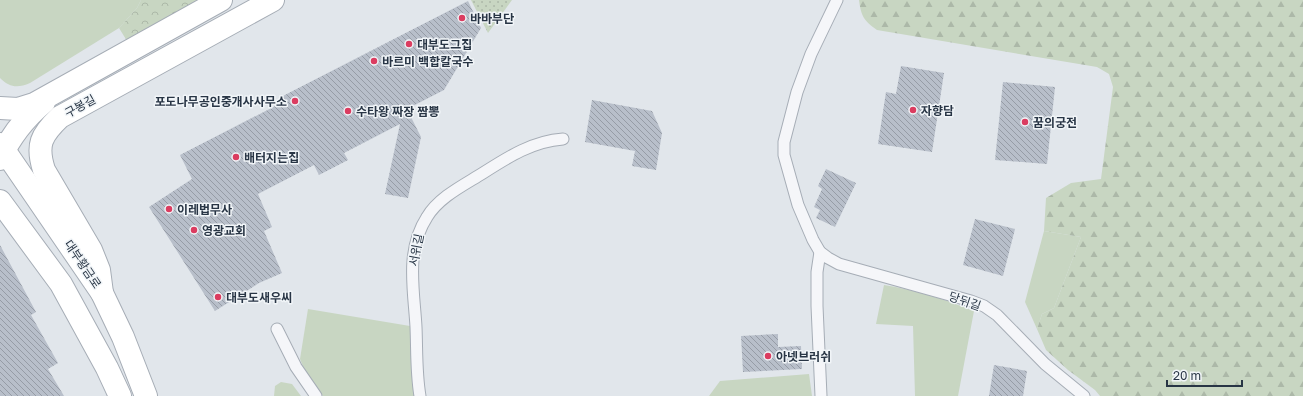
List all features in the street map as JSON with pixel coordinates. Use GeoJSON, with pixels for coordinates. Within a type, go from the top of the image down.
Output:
{"type":"FeatureCollection","features":[{"type":"Feature","properties":{"kind":"street","name":"구봉길"},"geometry":{"type":"LineString","coordinates":[[0,108],[18,109],[34,104],[221,0]]}},
{"type":"Feature","properties":{"kind":"street","name":"구봉길"},"geometry":{"type":"LineString","coordinates":[[102,293],[99,270],[91,250],[44,170],[40,156],[41,143],[47,130],[60,117],[273,0]]}},
{"type":"Feature","properties":{"kind":"street"},"geometry":{"type":"LineString","coordinates":[[1,151],[21,126],[56,92]]}},
{"type":"Feature","properties":{"kind":"street"},"geometry":{"type":"LineString","coordinates":[[0,123],[21,126],[40,124],[60,117]]}},
{"type":"Feature","properties":{"kind":"street","name":"대부황금로"},"geometry":{"type":"LineString","coordinates":[[1,151],[102,293],[123,337],[146,396]]}},
{"type":"Feature","properties":{"kind":"street"},"geometry":{"type":"LineString","coordinates":[[0,194],[5,208],[61,284],[108,368],[120,396]]}},
{"type":"Feature","properties":{"kind":"lane","name":"당뒤길"},"geometry":{"type":"LineString","coordinates":[[837,0],[811,54],[797,92],[784,142],[784,155],[798,204],[812,240],[820,252],[839,264],[984,306],[997,315],[1045,364],[1084,396]]}},
{"type":"Feature","properties":{"kind":"lane","name":"서위길"},"geometry":{"type":"LineString","coordinates":[[420,396],[417,373],[416,326],[412,295],[412,266],[420,230],[427,216],[444,199],[519,151],[550,140],[563,139]]}},
{"type":"Feature","properties":{"kind":"lane"},"geometry":{"type":"LineString","coordinates":[[820,252],[817,272],[817,300],[821,396]]}},
{"type":"Feature","properties":{"kind":"lane"},"geometry":{"type":"LineString","coordinates":[[278,329],[296,367],[316,396]]}},
{"type":"Feature","properties":{"kind":"green space"},"geometry":{"type":"Polygon","coordinates":[[[0,0],[141,0],[137,8],[119,28],[30,83],[22,86],[14,86],[7,84],[0,78],[0,0]]]}},
{"type":"Feature","properties":{"kind":"green space"},"geometry":{"type":"Polygon","coordinates":[[[141,0],[199,0],[127,41],[119,28],[137,8],[141,0]]]}},
{"type":"Feature","properties":{"kind":"green space"},"geometry":{"type":"Polygon","coordinates":[[[471,0],[512,0],[488,33],[471,0]]]}},
{"type":"Feature","properties":{"kind":"green space"},"geometry":{"type":"Polygon","coordinates":[[[859,0],[1303,0],[1303,396],[1100,396],[1095,390],[1068,370],[1046,350],[1037,329],[1042,314],[1054,308],[1081,237],[1044,231],[1046,198],[1071,183],[1101,179],[1113,87],[1109,74],[1097,67],[877,30],[864,18],[859,0]]]}},
{"type":"Feature","properties":{"kind":"green space"},"geometry":{"type":"Polygon","coordinates":[[[1044,231],[1081,237],[1054,308],[1042,314],[1037,329],[1025,302],[1044,231]]]}},
{"type":"Feature","properties":{"kind":"green space"},"geometry":{"type":"Polygon","coordinates":[[[884,285],[929,295],[974,311],[958,396],[915,396],[913,326],[876,324],[884,285]]]}},
{"type":"Feature","properties":{"kind":"green space"},"geometry":{"type":"Polygon","coordinates":[[[308,309],[410,326],[415,396],[323,396],[308,378],[300,359],[308,309]]]}},
{"type":"Feature","properties":{"kind":"green space"},"geometry":{"type":"Polygon","coordinates":[[[809,374],[812,396],[709,396],[720,381],[809,374]]]}},
{"type":"Feature","properties":{"kind":"green space"},"geometry":{"type":"Polygon","coordinates":[[[281,382],[292,384],[301,396],[274,396],[275,386],[281,382]]]}},
{"type":"Feature","properties":{"kind":"building"},"geometry":{"type":"Polygon","coordinates":[[[468,1],[481,28],[444,90],[407,109],[421,137],[408,198],[385,194],[400,124],[344,153],[348,160],[319,175],[314,165],[258,194],[272,227],[264,231],[282,273],[259,283],[215,311],[149,207],[192,179],[180,155],[281,103],[279,98],[468,1]]]}},
{"type":"Feature","properties":{"kind":"building"},"geometry":{"type":"Polygon","coordinates":[[[901,66],[944,73],[932,152],[878,144],[886,92],[896,94],[901,66]]]}},
{"type":"Feature","properties":{"kind":"building"},"geometry":{"type":"Polygon","coordinates":[[[1003,82],[1055,87],[1047,164],[995,160],[1003,82]]]}},
{"type":"Feature","properties":{"kind":"building"},"geometry":{"type":"Polygon","coordinates":[[[592,100],[652,111],[662,133],[656,170],[632,166],[635,151],[585,142],[592,100]]]}},
{"type":"Feature","properties":{"kind":"building"},"geometry":{"type":"Polygon","coordinates":[[[826,169],[856,183],[835,227],[816,218],[820,210],[814,207],[822,189],[818,186],[826,169]]]}},
{"type":"Feature","properties":{"kind":"building"},"geometry":{"type":"Polygon","coordinates":[[[975,219],[1015,229],[1003,276],[963,265],[975,219]]]}},
{"type":"Feature","properties":{"kind":"building"},"geometry":{"type":"Polygon","coordinates":[[[0,245],[36,312],[31,315],[58,363],[48,369],[64,396],[0,396],[0,245]]]}},
{"type":"Feature","properties":{"kind":"building"},"geometry":{"type":"Polygon","coordinates":[[[778,334],[778,347],[801,346],[802,369],[743,372],[741,336],[778,334]]]}},
{"type":"Feature","properties":{"kind":"building"},"geometry":{"type":"Polygon","coordinates":[[[994,365],[1027,371],[1023,396],[989,396],[994,365]]]}},
{"type":"Feature","properties":{"kind":"place","name":"바바부단"},"geometry":{"type":"Point","coordinates":[462,18]}},
{"type":"Feature","properties":{"kind":"place","name":"대부도그집"},"geometry":{"type":"Point","coordinates":[409,44]}},
{"type":"Feature","properties":{"kind":"place","name":"바르미 백합칼국수"},"geometry":{"type":"Point","coordinates":[374,61]}},
{"type":"Feature","properties":{"kind":"place","name":"포도나무공인중개사사무소"},"geometry":{"type":"Point","coordinates":[295,101]}},
{"type":"Feature","properties":{"kind":"place","name":"자향담"},"geometry":{"type":"Point","coordinates":[913,110]}},
{"type":"Feature","properties":{"kind":"place","name":"수타왕 짜장 짬뽕"},"geometry":{"type":"Point","coordinates":[348,111]}},
{"type":"Feature","properties":{"kind":"place","name":"꿈의궁전"},"geometry":{"type":"Point","coordinates":[1025,122]}},
{"type":"Feature","properties":{"kind":"place","name":"배터지는집"},"geometry":{"type":"Point","coordinates":[236,157]}},
{"type":"Feature","properties":{"kind":"place","name":"이레법무사"},"geometry":{"type":"Point","coordinates":[169,209]}},
{"type":"Feature","properties":{"kind":"place","name":"영광교회"},"geometry":{"type":"Point","coordinates":[194,230]}},
{"type":"Feature","properties":{"kind":"place","name":"대부도새우씨"},"geometry":{"type":"Point","coordinates":[218,297]}},
{"type":"Feature","properties":{"kind":"place","name":"아넷브러쉬"},"geometry":{"type":"Point","coordinates":[768,356]}}]}
